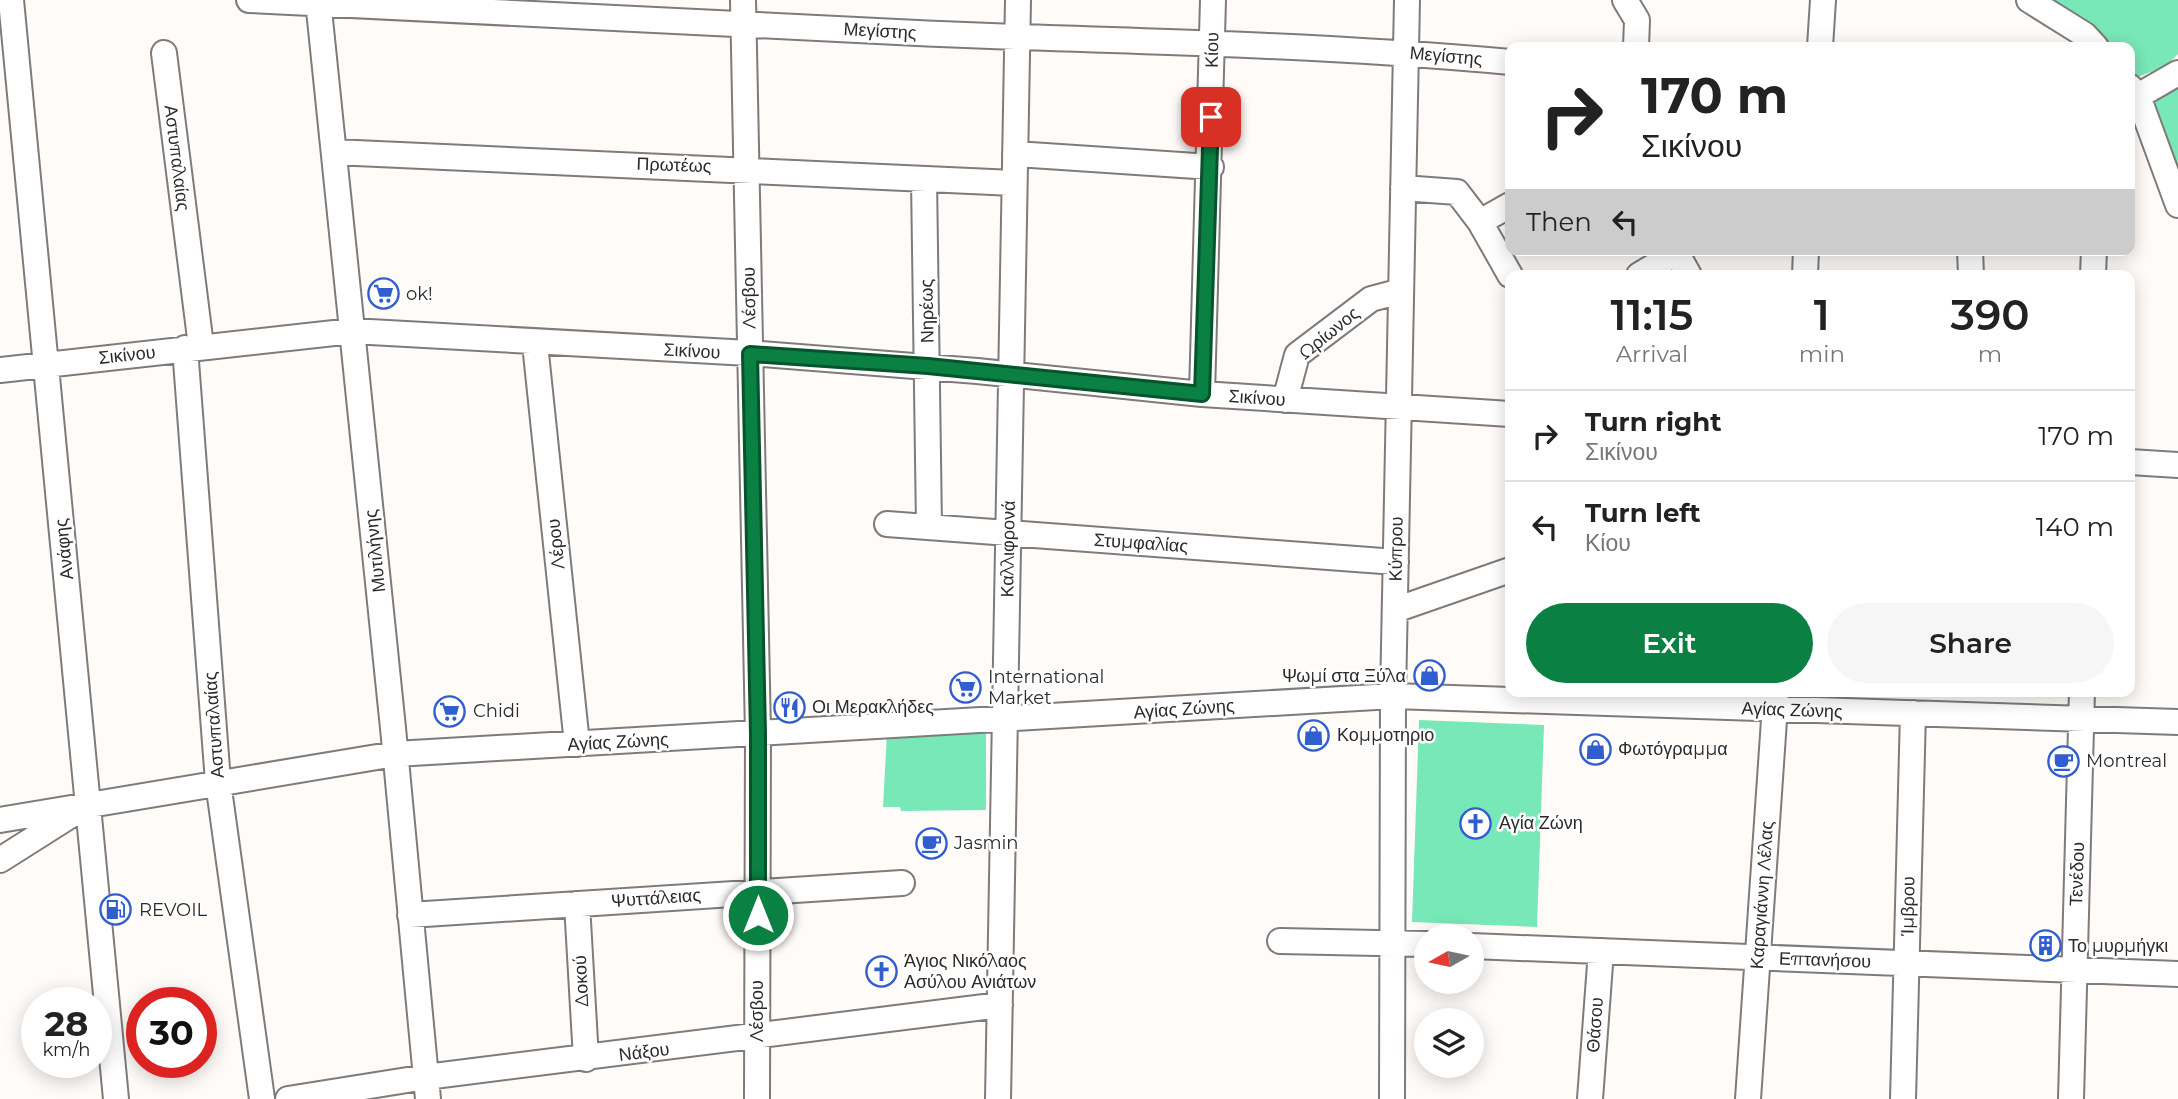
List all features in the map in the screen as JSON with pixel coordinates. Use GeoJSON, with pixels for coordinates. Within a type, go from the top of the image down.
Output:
{"type":"FeatureCollection","features":[{"type":"Feature","properties":{"kind":"street","name":"Ανάφης"},"geometry":{"type":"LineString","coordinates":[[11,0],[116,1099]]}},
{"type":"Feature","properties":{"kind":"street","name":"Μεγίστης"},"geometry":{"type":"LineString","coordinates":[[249,0],[743,12],[1017,37],[1406,52],[1505,62]]}},
{"type":"Feature","properties":{"kind":"street","name":"Καλλιφρονά"},"geometry":{"type":"LineString","coordinates":[[998,1099],[1018,0]]}},
{"type":"Feature","properties":{"kind":"street","name":"Κίου"},"geometry":{"type":"LineString","coordinates":[[1202,394],[1211,167],[1213,0]]}},
{"type":"Feature","properties":{"kind":"street","name":"Κύπρου"},"geometry":{"type":"LineString","coordinates":[[1392,1099],[1393,696],[1407,0]]}},
{"type":"Feature","properties":{"kind":"street"},"geometry":{"type":"LineString","coordinates":[[1625,0],[1637,20],[1636,42]]}},
{"type":"Feature","properties":{"kind":"street"},"geometry":{"type":"LineString","coordinates":[[1820,42],[1824,0]]}},
{"type":"Feature","properties":{"kind":"street"},"geometry":{"type":"LineString","coordinates":[[2029,0],[2085,35],[2091,42]]}},
{"type":"Feature","properties":{"kind":"street","name":"Μυτιλήνης"},"geometry":{"type":"LineString","coordinates":[[318,2],[427,1088]]}},
{"type":"Feature","properties":{"kind":"street","name":"Λέσβου"},"geometry":{"type":"LineString","coordinates":[[743,12],[758,734],[757,1099]]}},
{"type":"Feature","properties":{"kind":"street","name":"Αστυπαλαίας"},"geometry":{"type":"LineString","coordinates":[[164,53],[193,347],[218,782],[262,1099]]}},
{"type":"Feature","properties":{"kind":"street"},"geometry":{"type":"LineString","coordinates":[[2135,92],[2178,74]]}},
{"type":"Feature","properties":{"kind":"street"},"geometry":{"type":"LineString","coordinates":[[2135,100],[2178,205]]}},
{"type":"Feature","properties":{"kind":"street","name":"Πρωτέως"},"geometry":{"type":"LineString","coordinates":[[334,152],[747,168],[1014,183]]}},
{"type":"Feature","properties":{"kind":"street"},"geometry":{"type":"LineString","coordinates":[[1015,154],[1211,167]]}},
{"type":"Feature","properties":{"kind":"street","name":"Νηρέως"},"geometry":{"type":"LineString","coordinates":[[923,179],[929,527]]}},
{"type":"Feature","properties":{"kind":"street"},"geometry":{"type":"LineString","coordinates":[[1403,188],[1457,192],[1480,222],[1507,270]]}},
{"type":"Feature","properties":{"kind":"street"},"geometry":{"type":"LineString","coordinates":[[1480,222],[1505,208]]}},
{"type":"Feature","properties":{"kind":"street"},"geometry":{"type":"LineString","coordinates":[[1647,270],[1668,256]]}},
{"type":"Feature","properties":{"kind":"street","name":"Ωρίωνος"},"geometry":{"type":"LineString","coordinates":[[1285,400],[1297,355],[1371,299],[1401,291]]}},
{"type":"Feature","properties":{"kind":"street","name":"Σικίνου"},"geometry":{"type":"LineString","coordinates":[[0,370],[352,331],[928,366],[1202,394],[1505,414]]}},
{"type":"Feature","properties":{"kind":"street","name":"Λέρου"},"geometry":{"type":"LineString","coordinates":[[535,344],[576,744]]}},
{"type":"Feature","properties":{"kind":"street"},"geometry":{"type":"LineString","coordinates":[[2135,462],[2178,465]]}},
{"type":"Feature","properties":{"kind":"street","name":"Στυμφαλίας"},"geometry":{"type":"LineString","coordinates":[[887,524],[1396,562]]}},
{"type":"Feature","properties":{"kind":"street"},"geometry":{"type":"LineString","coordinates":[[1395,610],[1505,572]]}},
{"type":"Feature","properties":{"kind":"street","name":"Αγίας Ζώνης"},"geometry":{"type":"LineString","coordinates":[[0,860],[88,804],[395,754],[1393,696],[1775,701],[1913,713],[2178,722]]}},
{"type":"Feature","properties":{"kind":"street","name":"Τενέδου"},"geometry":{"type":"LineString","coordinates":[[2071,1099],[2082,697]]}},
{"type":"Feature","properties":{"kind":"street","name":"Καραγιάννη Λέλας"},"geometry":{"type":"LineString","coordinates":[[1748,1099],[1775,701]]}},
{"type":"Feature","properties":{"kind":"street","name":"Ίμβρου"},"geometry":{"type":"LineString","coordinates":[[1903,1099],[1913,713]]}},
{"type":"Feature","properties":{"kind":"street"},"geometry":{"type":"LineString","coordinates":[[0,820],[88,804]]}},
{"type":"Feature","properties":{"kind":"street","name":"Ψυττάλειας"},"geometry":{"type":"LineString","coordinates":[[410,915],[902,883]]}},
{"type":"Feature","properties":{"kind":"street","name":"Δοκού"},"geometry":{"type":"LineString","coordinates":[[577,904],[586,1059]]}},
{"type":"Feature","properties":{"kind":"street"},"geometry":{"type":"LineString","coordinates":[[1280,941],[1414,943]]}},
{"type":"Feature","properties":{"kind":"street","name":"Επτανήσου"},"geometry":{"type":"LineString","coordinates":[[1484,946],[2178,974]]}},
{"type":"Feature","properties":{"kind":"street","name":"Θάσου"},"geometry":{"type":"LineString","coordinates":[[1590,1099],[1601,951]]}},
{"type":"Feature","properties":{"kind":"street","name":"Νάξου"},"geometry":{"type":"LineString","coordinates":[[288,1099],[427,1088],[586,1059],[1000,1004]]}},
{"type":"Feature","properties":{"kind":"green space"},"geometry":{"type":"Polygon","coordinates":[[[2042,0],[2178,0],[2178,54],[2166,66],[2135,78],[2135,42],[2085,42],[2042,0]]]}},
{"type":"Feature","properties":{"kind":"green space"},"geometry":{"type":"Polygon","coordinates":[[[2178,83],[2178,185],[2145,101],[2178,83]]]}},
{"type":"Feature","properties":{"kind":"green space"},"geometry":{"type":"Polygon","coordinates":[[[1419,720],[1544,725],[1537,927],[1412,922],[1419,720]]]}},
{"type":"Feature","properties":{"kind":"green space"},"geometry":{"type":"Polygon","coordinates":[[[986,725],[986,810],[901,811],[900,807],[883,807],[887,733],[986,725]]]}},
{"type":"Feature","properties":{"kind":"place","name":"ok!"},"geometry":{"type":"Point","coordinates":[383,294]}},
{"type":"Feature","properties":{"kind":"place","name":"Ψωμί στα Ξύλα"},"geometry":{"type":"Point","coordinates":[1429,676]}},
{"type":"Feature","properties":{"kind":"place","name":"International Market"},"geometry":{"type":"Point","coordinates":[965,687]}},
{"type":"Feature","properties":{"kind":"place","name":"Οι Μερακλήδες"},"geometry":{"type":"Point","coordinates":[789,707]}},
{"type":"Feature","properties":{"kind":"place","name":"Chidi"},"geometry":{"type":"Point","coordinates":[450,711]}},
{"type":"Feature","properties":{"kind":"place","name":"Κομμοτηριο"},"geometry":{"type":"Point","coordinates":[1314,735]}},
{"type":"Feature","properties":{"kind":"place","name":"Φωτόγραμμα"},"geometry":{"type":"Point","coordinates":[1595,749]}},
{"type":"Feature","properties":{"kind":"place","name":"Montreal"},"geometry":{"type":"Point","coordinates":[2063,761]}},
{"type":"Feature","properties":{"kind":"place","name":"Αγία Ζώνη"},"geometry":{"type":"Point","coordinates":[1476,823]}},
{"type":"Feature","properties":{"kind":"place","name":"Jasmin"},"geometry":{"type":"Point","coordinates":[931,843]}},
{"type":"Feature","properties":{"kind":"place","name":"REVOIL"},"geometry":{"type":"Point","coordinates":[116,910]}},
{"type":"Feature","properties":{"kind":"place","name":"Το μυρμήγκι"},"geometry":{"type":"Point","coordinates":[2045,946]}},
{"type":"Feature","properties":{"kind":"place","name":"Άγιος Νικόλαος Ασύλου Ανιάτων"},"geometry":{"type":"Point","coordinates":[881,971]}},
{"type":"Feature","properties":{"kind":"route"},"geometry":{"type":"LineString","coordinates":[[758,915],[758,734],[750,354],[928,366],[1202,394],[1211,117]]}}]}
